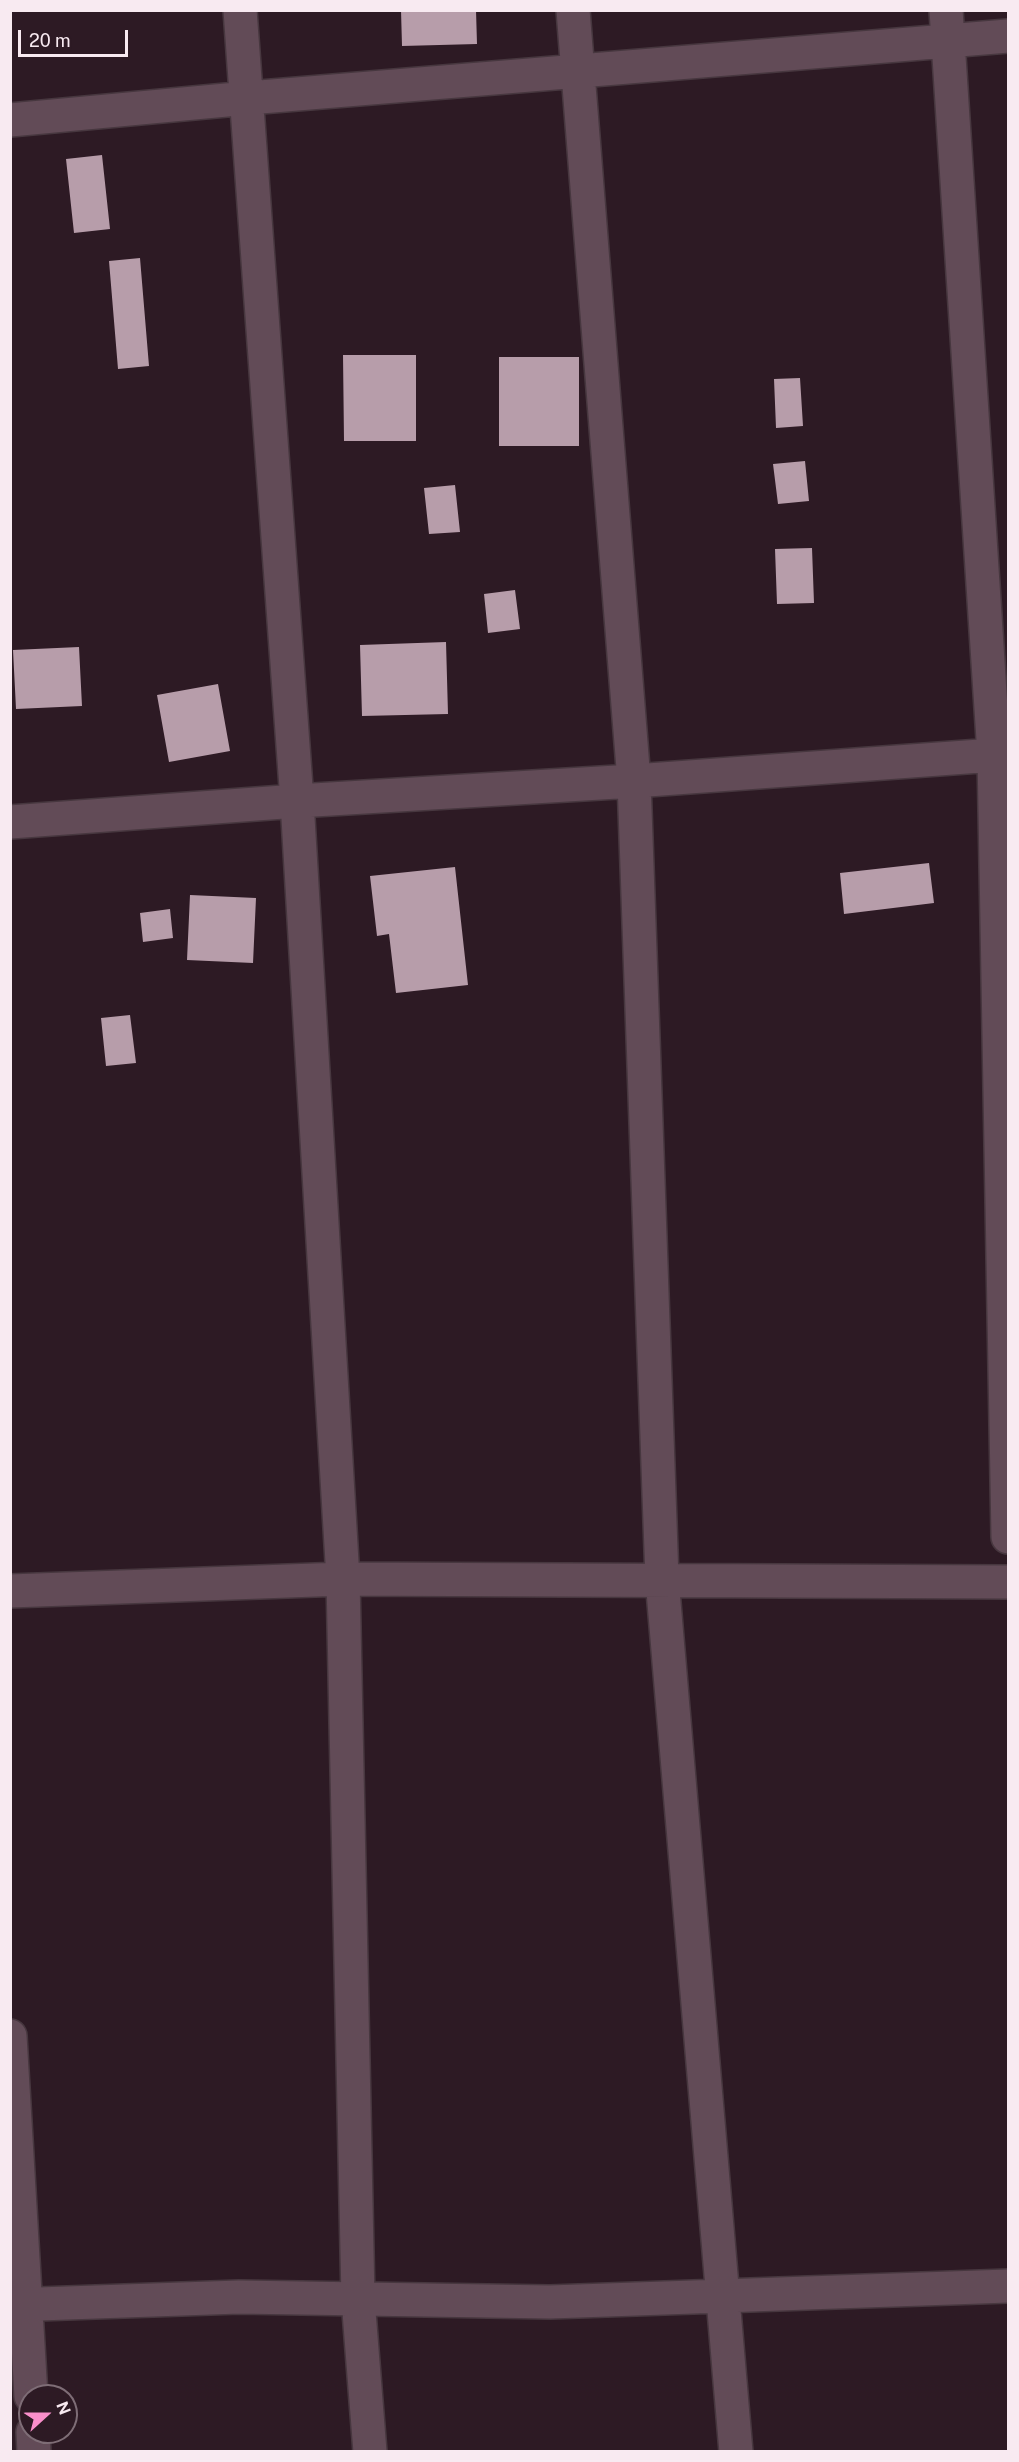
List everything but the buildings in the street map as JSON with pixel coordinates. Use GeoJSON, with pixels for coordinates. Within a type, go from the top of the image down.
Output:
{"type":"FeatureCollection","features":[{"type":"Feature","properties":{"kind":"street"},"geometry":{"type":"LineString","coordinates":[[240,10],[297,801],[343,1579],[358,2299],[370,2451]]}},
{"type":"Feature","properties":{"kind":"street"},"geometry":{"type":"LineString","coordinates":[[573,10],[576,71],[634,781],[662,1579],[736,2451]]}},
{"type":"Feature","properties":{"kind":"street"},"geometry":{"type":"LineString","coordinates":[[10,120],[576,71],[947,26],[1008,36]]}},
{"type":"Feature","properties":{"kind":"street"},"geometry":{"type":"LineString","coordinates":[[947,26],[1001,755],[1008,1537]]}},
{"type":"Feature","properties":{"kind":"street"},"geometry":{"type":"LineString","coordinates":[[10,822],[1001,755]]}},
{"type":"Feature","properties":{"kind":"street"},"geometry":{"type":"LineString","coordinates":[[10,1591],[343,1579],[1008,1581]]}},
{"type":"Feature","properties":{"kind":"street"},"geometry":{"type":"LineString","coordinates":[[10,2036],[19,2304],[29,2384]]}},
{"type":"Feature","properties":{"kind":"street"},"geometry":{"type":"LineString","coordinates":[[19,2304],[239,2297],[550,2302],[1008,2286]]}}]}
